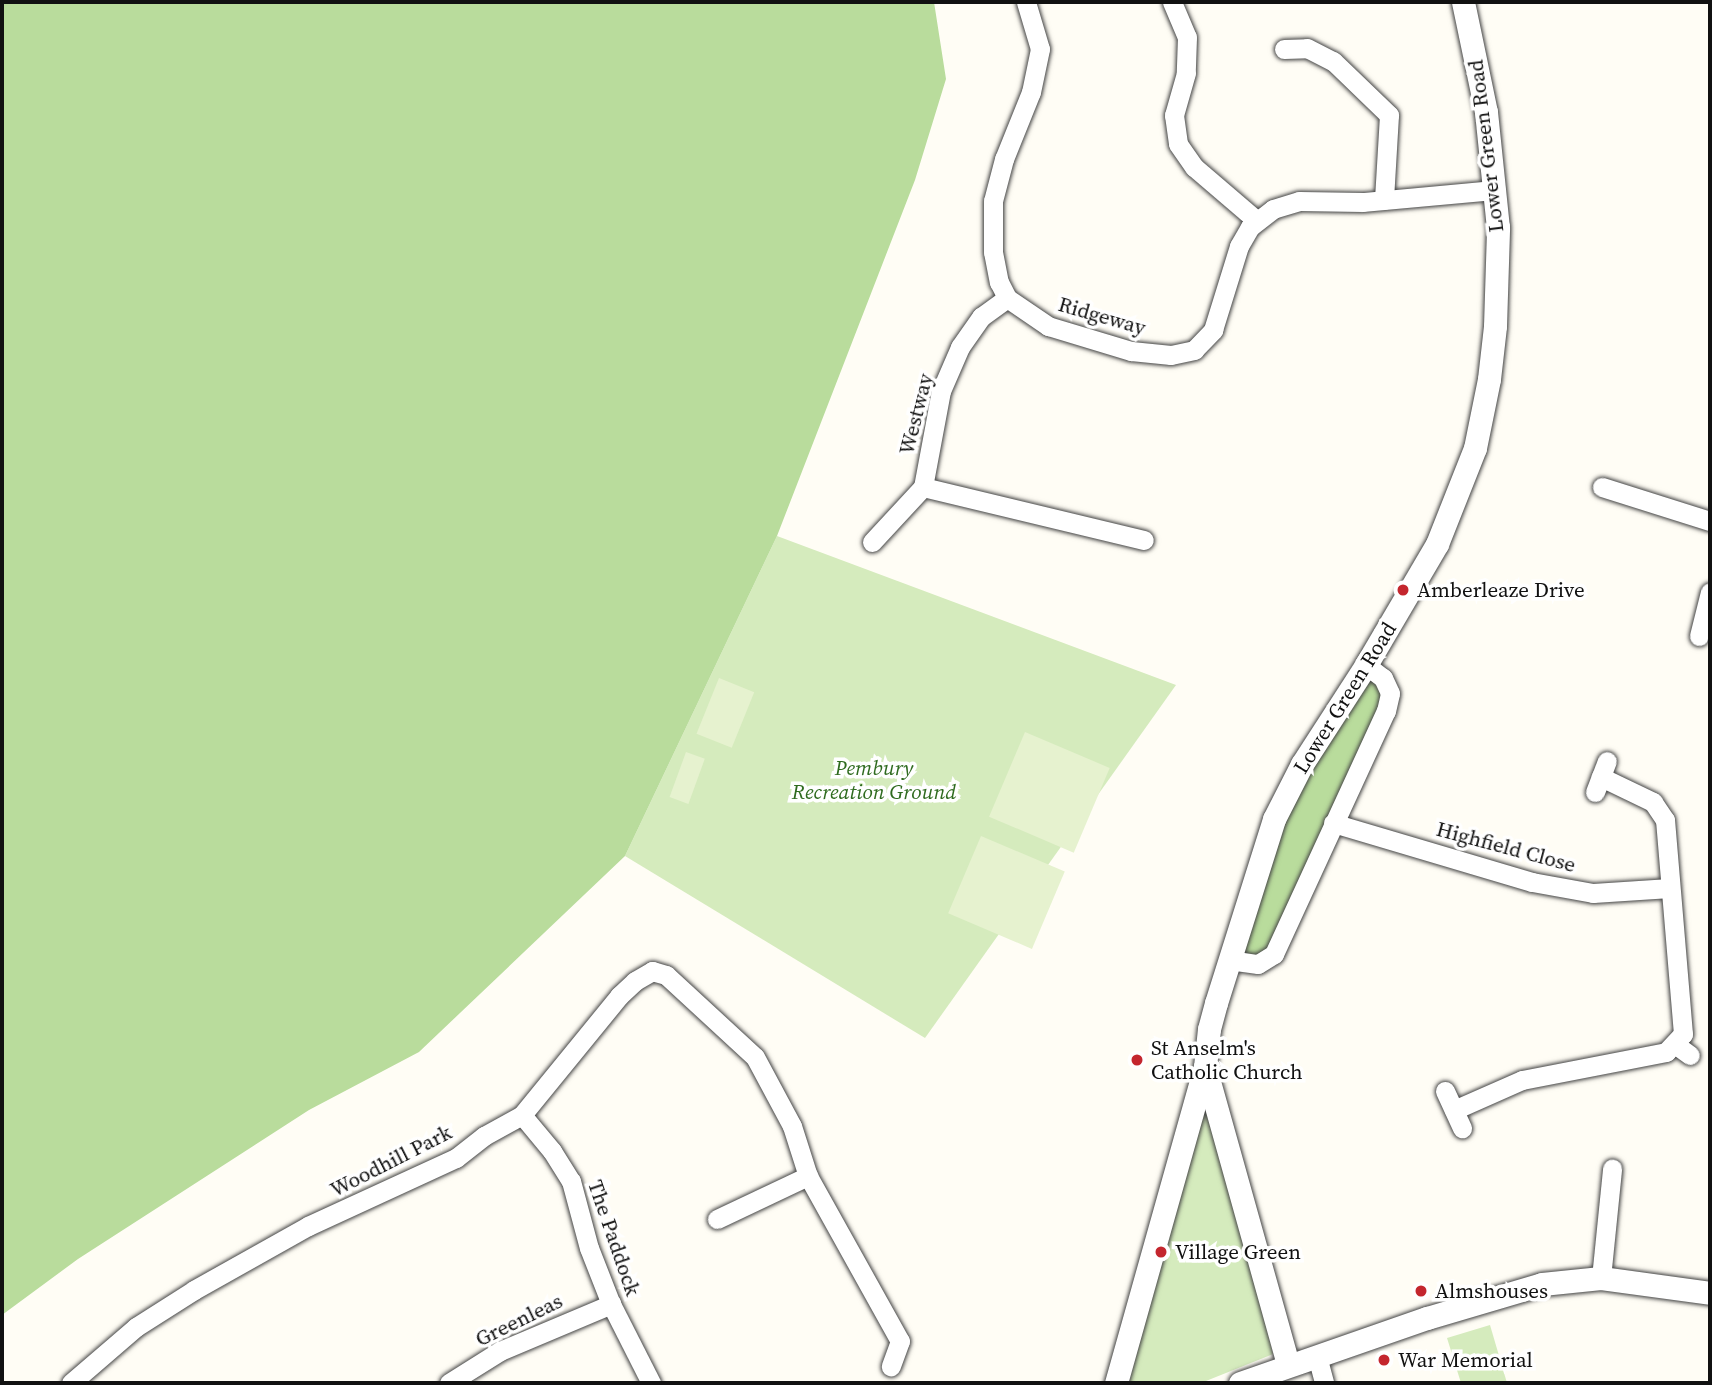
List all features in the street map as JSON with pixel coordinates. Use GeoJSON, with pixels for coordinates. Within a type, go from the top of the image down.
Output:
{"type":"FeatureCollection","features":[{"type":"Feature","properties":{"kind":"street"},"geometry":{"type":"LineString","coordinates":[[1007,298],[999,282],[993,252],[993,201],[1004,159],[1031,92],[1040,49],[1026,2]]}},
{"type":"Feature","properties":{"kind":"street"},"geometry":{"type":"LineString","coordinates":[[1172,2],[1187,37],[1186,73],[1174,115],[1178,144],[1194,167],[1256,220],[1273,209],[1299,201],[1384,200],[1495,190]]}},
{"type":"Feature","properties":{"kind":"street","name":"Lower Green Road"},"geometry":{"type":"LineString","coordinates":[[1116,1383],[1205,1067],[1209,1029],[1274,819],[1302,764],[1366,665],[1437,544],[1475,447],[1489,379],[1495,326],[1498,228],[1486,112],[1463,2]]}},
{"type":"Feature","properties":{"kind":"street"},"geometry":{"type":"LineString","coordinates":[[1284,49],[1307,48],[1333,61],[1389,115],[1384,200]]}},
{"type":"Feature","properties":{"kind":"street","name":"Ridgeway"},"geometry":{"type":"LineString","coordinates":[[1007,298],[1048,326],[1130,351],[1171,355],[1194,349],[1213,330],[1239,246],[1256,220]]}},
{"type":"Feature","properties":{"kind":"street","name":"Westway"},"geometry":{"type":"LineString","coordinates":[[872,542],[923,487],[941,391],[960,347],[981,317],[1007,298]]}},
{"type":"Feature","properties":{"kind":"street"},"geometry":{"type":"LineString","coordinates":[[923,487],[1144,540]]}},
{"type":"Feature","properties":{"kind":"street"},"geometry":{"type":"LineString","coordinates":[[1602,487],[1710,521]]}},
{"type":"Feature","properties":{"kind":"street"},"geometry":{"type":"LineString","coordinates":[[1696,635],[1710,592]]}},
{"type":"Feature","properties":{"kind":"street"},"geometry":{"type":"LineString","coordinates":[[1229,960],[1258,964],[1274,954],[1386,711],[1390,693],[1383,678],[1366,665]]}},
{"type":"Feature","properties":{"kind":"street"},"geometry":{"type":"LineString","coordinates":[[1445,1091],[1458,1119],[1522,1080],[1683,1050],[1684,1021],[1665,820],[1653,802],[1601,777]]}},
{"type":"Feature","properties":{"kind":"street","name":"Highfield Close"},"geometry":{"type":"LineString","coordinates":[[1333,823],[1532,882],[1593,892],[1670,888]]}},
{"type":"Feature","properties":{"kind":"street","name":"Woodhill Park"},"geometry":{"type":"LineString","coordinates":[[71,1383],[136,1327],[194,1290],[308,1226],[456,1158],[484,1136],[522,1115],[619,996],[635,981],[652,971],[666,975],[755,1057],[792,1126],[808,1176],[900,1341],[891,1366]]}},
{"type":"Feature","properties":{"kind":"street","name":"Lower Green Road"},"geometry":{"type":"LineString","coordinates":[[1205,1067],[1289,1365]]}},
{"type":"Feature","properties":{"kind":"street","name":"The Paddock"},"geometry":{"type":"LineString","coordinates":[[522,1115],[552,1151],[571,1181],[589,1248],[611,1304],[651,1383]]}},
{"type":"Feature","properties":{"kind":"street"},"geometry":{"type":"LineString","coordinates":[[1601,1278],[1612,1169]]}},
{"type":"Feature","properties":{"kind":"street"},"geometry":{"type":"LineString","coordinates":[[717,1219],[808,1176]]}},
{"type":"Feature","properties":{"kind":"street"},"geometry":{"type":"LineString","coordinates":[[1240,1383],[1427,1318],[1542,1284],[1601,1278],[1710,1293]]}},
{"type":"Feature","properties":{"kind":"street","name":"Greenleas"},"geometry":{"type":"LineString","coordinates":[[449,1383],[500,1351],[611,1304]]}},
{"type":"Feature","properties":{"kind":"street"},"geometry":{"type":"LineString","coordinates":[[1317,1356],[1324,1383]]}},
{"type":"Feature","properties":{"kind":"green space"},"geometry":{"type":"Polygon","coordinates":[[[2,2],[934,2],[946,79],[915,180],[777,536],[625,856],[419,1052],[309,1110],[78,1259],[2,1315],[2,2]]]}},
{"type":"Feature","properties":{"kind":"green space","name":"Pembury Recreation Ground"},"geometry":{"type":"Polygon","coordinates":[[[777,536],[1176,685],[925,1038],[625,856],[777,536]]]}},
{"type":"Feature","properties":{"kind":"green space"},"geometry":{"type":"Polygon","coordinates":[[[1366,665],[1390,693],[1274,954],[1229,960],[1274,819],[1366,665]]]}},
{"type":"Feature","properties":{"kind":"green space"},"geometry":{"type":"Polygon","coordinates":[[[719,678],[754,692],[732,748],[697,734],[719,678]]]}},
{"type":"Feature","properties":{"kind":"green space"},"geometry":{"type":"Polygon","coordinates":[[[1025,732],[1110,768],[1074,853],[989,817],[1025,732]]]}},
{"type":"Feature","properties":{"kind":"green space"},"geometry":{"type":"Polygon","coordinates":[[[686,752],[705,759],[688,804],[670,797],[686,752]]]}},
{"type":"Feature","properties":{"kind":"green space"},"geometry":{"type":"Polygon","coordinates":[[[981,836],[1065,872],[1032,949],[948,913],[981,836]]]}},
{"type":"Feature","properties":{"kind":"green space","name":"Village Green"},"geometry":{"type":"Polygon","coordinates":[[[1201,1106],[1210,1107],[1273,1354],[1201,1383],[1129,1383],[1201,1106]]]}},
{"type":"Feature","properties":{"kind":"green space"},"geometry":{"type":"Polygon","coordinates":[[[1490,1325],[1507,1383],[1461,1383],[1447,1338],[1490,1325]]]}},
{"type":"Feature","properties":{"kind":"place","name":"Amberleaze Drive"},"geometry":{"type":"Point","coordinates":[1403,590]}},
{"type":"Feature","properties":{"kind":"place","name":"St Anselm's Catholic Church"},"geometry":{"type":"Point","coordinates":[1137,1060]}},
{"type":"Feature","properties":{"kind":"place","name":"Village Green"},"geometry":{"type":"Point","coordinates":[1161,1252]}},
{"type":"Feature","properties":{"kind":"place","name":"Almshouses"},"geometry":{"type":"Point","coordinates":[1421,1291]}},
{"type":"Feature","properties":{"kind":"place","name":"War Memorial"},"geometry":{"type":"Point","coordinates":[1384,1360]}}]}
